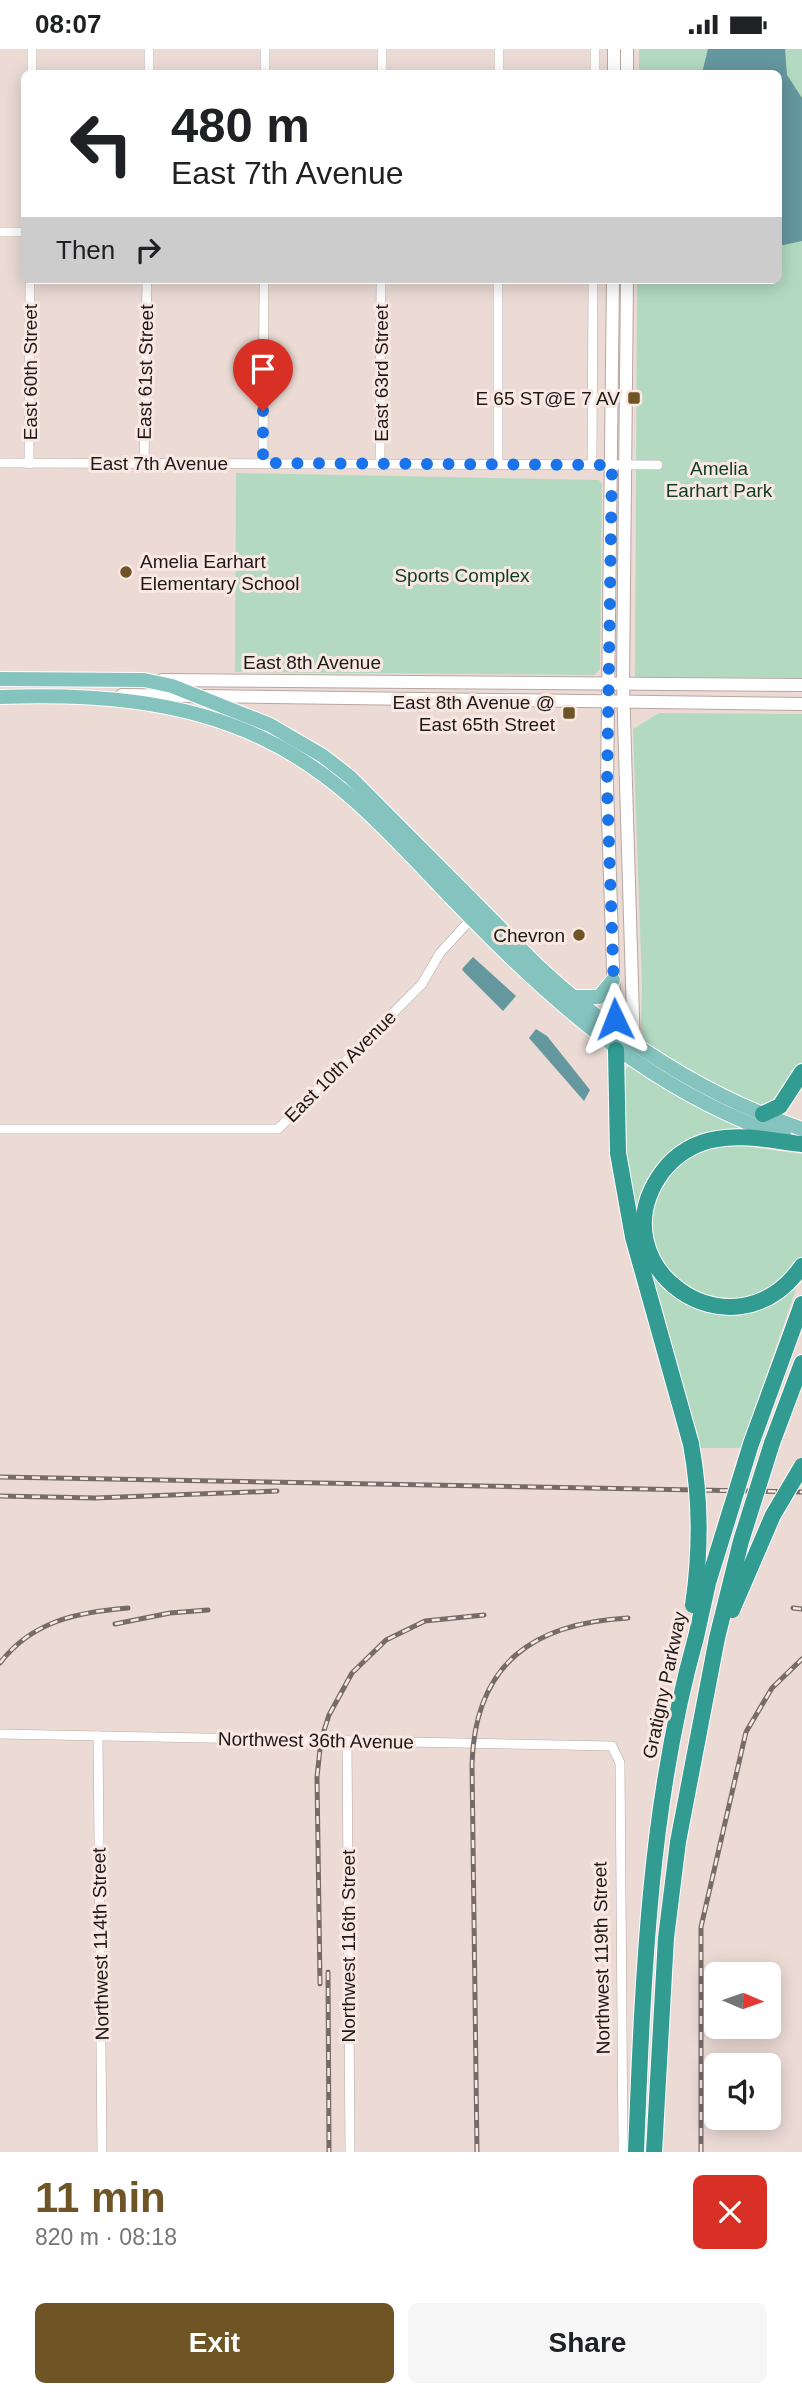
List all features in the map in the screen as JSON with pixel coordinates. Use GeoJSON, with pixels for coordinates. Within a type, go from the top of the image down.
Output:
{"type":"FeatureCollection","features":[{"type":"Feature","properties":{"kind":"highway"},"geometry":{"type":"LineString","coordinates":[[616,1050],[618,1153],[633,1237],[691,1444],[699,1486],[701,1527],[692,1637]]}},
{"type":"Feature","properties":{"kind":"highway"},"geometry":{"type":"LineString","coordinates":[[763,1114],[780,1106],[802,1072]]}},
{"type":"Feature","properties":{"kind":"highway"},"geometry":{"type":"LineString","coordinates":[[802,1143],[741,1137],[697,1144],[671,1160],[657,1179],[647,1200],[643,1224],[648,1247],[668,1282],[682,1294],[703,1303],[727,1308],[748,1306],[772,1297],[790,1283],[802,1266]]}},
{"type":"Feature","properties":{"kind":"highway","name":"Gratigny Parkway"},"geometry":{"type":"LineString","coordinates":[[639,2090],[648,1920],[657,1827],[692,1637],[751,1444],[802,1304]]}},
{"type":"Feature","properties":{"kind":"highway"},"geometry":{"type":"LineString","coordinates":[[654,2152],[666,1938],[678,1842],[709,1672],[741,1541],[772,1443],[802,1363]]}},
{"type":"Feature","properties":{"kind":"highway"},"geometry":{"type":"LineString","coordinates":[[719,1638],[753,1555],[773,1514],[802,1466]]}},
{"type":"Feature","properties":{"kind":"highway"},"geometry":{"type":"LineString","coordinates":[[636,2152],[639,2090]]}},
{"type":"Feature","properties":{"kind":"main road"},"geometry":{"type":"LineString","coordinates":[[614,49],[614,70]]}},
{"type":"Feature","properties":{"kind":"main road"},"geometry":{"type":"LineString","coordinates":[[627,49],[627,70]]}},
{"type":"Feature","properties":{"kind":"main road"},"geometry":{"type":"LineString","coordinates":[[613,284],[635,1062]]}},
{"type":"Feature","properties":{"kind":"main road"},"geometry":{"type":"LineString","coordinates":[[616,1050],[607,702],[626,284]]}},
{"type":"Feature","properties":{"kind":"main road","name":"East 8th Avenue"},"geometry":{"type":"LineString","coordinates":[[0,679],[802,685]]}},
{"type":"Feature","properties":{"kind":"main road"},"geometry":{"type":"LineString","coordinates":[[31,696],[32,680]]}},
{"type":"Feature","properties":{"kind":"main road"},"geometry":{"type":"LineString","coordinates":[[144,680],[195,695],[271,725],[332,763],[394,819],[548,994],[616,1050],[717,1109],[802,1143]]}},
{"type":"Feature","properties":{"kind":"main road"},"geometry":{"type":"LineString","coordinates":[[431,683],[431,701]]}},
{"type":"Feature","properties":{"kind":"main road"},"geometry":{"type":"LineString","coordinates":[[83,695],[199,715],[231,724],[299,758],[356,801],[477,914],[572,997],[634,1045],[694,1082],[802,1129]]}},
{"type":"Feature","properties":{"kind":"main road","name":"East 8th Avenue"},"geometry":{"type":"LineString","coordinates":[[0,697],[195,695],[431,701],[802,704]]}},
{"type":"Feature","properties":{"kind":"main road"},"geometry":{"type":"LineString","coordinates":[[572,997],[599,997],[613,980]]}},
{"type":"Feature","properties":{"kind":"street"},"geometry":{"type":"LineString","coordinates":[[32,49],[32,70]]}},
{"type":"Feature","properties":{"kind":"street"},"geometry":{"type":"LineString","coordinates":[[149,49],[149,70]]}},
{"type":"Feature","properties":{"kind":"street"},"geometry":{"type":"LineString","coordinates":[[265,49],[265,70]]}},
{"type":"Feature","properties":{"kind":"street"},"geometry":{"type":"LineString","coordinates":[[382,49],[382,70]]}},
{"type":"Feature","properties":{"kind":"street"},"geometry":{"type":"LineString","coordinates":[[499,49],[499,70]]}},
{"type":"Feature","properties":{"kind":"street"},"geometry":{"type":"LineString","coordinates":[[595,49],[595,70]]}},
{"type":"Feature","properties":{"kind":"street"},"geometry":{"type":"LineString","coordinates":[[0,232],[21,232]]}},
{"type":"Feature","properties":{"kind":"street","name":"East 60th Street"},"geometry":{"type":"LineString","coordinates":[[29,464],[30,284]]}},
{"type":"Feature","properties":{"kind":"street","name":"East 61st Street"},"geometry":{"type":"LineString","coordinates":[[144,464],[147,284]]}},
{"type":"Feature","properties":{"kind":"street"},"geometry":{"type":"LineString","coordinates":[[263,463],[264,284]]}},
{"type":"Feature","properties":{"kind":"street","name":"East 63rd Street"},"geometry":{"type":"LineString","coordinates":[[380,465],[381,284]]}},
{"type":"Feature","properties":{"kind":"street"},"geometry":{"type":"LineString","coordinates":[[498,284],[498,465]]}},
{"type":"Feature","properties":{"kind":"street"},"geometry":{"type":"LineString","coordinates":[[592,465],[593,284]]}},
{"type":"Feature","properties":{"kind":"street","name":"East 7th Avenue"},"geometry":{"type":"LineString","coordinates":[[0,463],[658,465]]}},
{"type":"Feature","properties":{"kind":"street","name":"East 10th Avenue"},"geometry":{"type":"LineString","coordinates":[[0,1129],[278,1129],[422,984],[440,953],[477,914]]}},
{"type":"Feature","properties":{"kind":"street","name":"Northwest 36th Avenue"},"geometry":{"type":"LineString","coordinates":[[0,1734],[612,1746],[620,1763]]}},
{"type":"Feature","properties":{"kind":"street","name":"Northwest 114th Street"},"geometry":{"type":"LineString","coordinates":[[98,1736],[102,2152]]}},
{"type":"Feature","properties":{"kind":"street","name":"Northwest 116th Street"},"geometry":{"type":"LineString","coordinates":[[347,1741],[350,2152]]}},
{"type":"Feature","properties":{"kind":"street","name":"Northwest 119th Street"},"geometry":{"type":"LineString","coordinates":[[620,1763],[623,2152]]}},
{"type":"Feature","properties":{"kind":"street"},"geometry":{"type":"LineString","coordinates":[[624,2067],[627,2080],[656,2105]]}},
{"type":"Feature","properties":{"kind":"green space","name":"Amelia Earhart Park"},"geometry":{"type":"Polygon","coordinates":[[[639,49],[802,49],[802,678],[635,677],[637,284],[782,284],[782,70],[639,70],[639,49]]]}},
{"type":"Feature","properties":{"kind":"green space","name":"Sports Complex"},"geometry":{"type":"Polygon","coordinates":[[[236,473],[599,480],[602,485],[600,669],[594,675],[235,672],[236,473]]]}},
{"type":"Feature","properties":{"kind":"green space"},"geometry":{"type":"Polygon","coordinates":[[[659,713],[802,714],[802,1067],[787,1092],[762,1108],[680,1069],[642,1041],[633,729],[659,713]]]}},
{"type":"Feature","properties":{"kind":"green space"},"geometry":{"type":"Polygon","coordinates":[[[629,1066],[762,1133],[734,1133],[658,1171],[644,1192],[639,1221],[636,1222],[626,1171],[624,1071],[629,1066]]]}},
{"type":"Feature","properties":{"kind":"green space"},"geometry":{"type":"Polygon","coordinates":[[[747,1141],[750,1147],[802,1154],[802,1258],[778,1284],[750,1297],[722,1300],[695,1292],[672,1277],[656,1254],[651,1227],[660,1188],[680,1163],[705,1147],[747,1141]]]}},
{"type":"Feature","properties":{"kind":"green space"},"geometry":{"type":"Polygon","coordinates":[[[645,1263],[668,1289],[697,1308],[713,1313],[746,1314],[764,1308],[796,1289],[741,1448],[697,1448],[645,1263]]]}},
{"type":"Feature","properties":{"kind":"water"},"geometry":{"type":"Polygon","coordinates":[[[708,49],[785,49],[787,75],[802,98],[802,241],[782,245],[782,70],[703,70],[708,49]]]}},
{"type":"Feature","properties":{"kind":"water"},"geometry":{"type":"Polygon","coordinates":[[[473,957],[516,996],[503,1011],[462,969],[473,957]]]}},
{"type":"Feature","properties":{"kind":"water"},"geometry":{"type":"Polygon","coordinates":[[[536,1029],[547,1036],[590,1090],[584,1101],[529,1038],[536,1029]]]}},
{"type":"Feature","properties":{"kind":"railway"},"geometry":{"type":"LineString","coordinates":[[0,1477],[802,1492]]}},
{"type":"Feature","properties":{"kind":"railway"},"geometry":{"type":"LineString","coordinates":[[0,1496],[95,1498],[277,1491]]}},
{"type":"Feature","properties":{"kind":"railway"},"geometry":{"type":"LineString","coordinates":[[0,1663],[26,1637],[57,1621],[91,1612],[128,1608]]}},
{"type":"Feature","properties":{"kind":"railway"},"geometry":{"type":"LineString","coordinates":[[793,1608],[802,1609]]}},
{"type":"Feature","properties":{"kind":"railway"},"geometry":{"type":"LineString","coordinates":[[115,1624],[170,1613],[208,1610]]}},
{"type":"Feature","properties":{"kind":"railway"},"geometry":{"type":"LineString","coordinates":[[320,1984],[317,1777],[321,1740],[329,1715],[352,1673],[386,1640],[425,1621],[484,1615]]}},
{"type":"Feature","properties":{"kind":"railway"},"geometry":{"type":"LineString","coordinates":[[477,2152],[472,1764],[476,1729],[484,1699],[498,1675],[516,1655],[538,1640],[564,1629],[628,1618]]}},
{"type":"Feature","properties":{"kind":"railway"},"geometry":{"type":"LineString","coordinates":[[701,2152],[701,1927],[746,1732],[772,1688],[802,1659]]}},
{"type":"Feature","properties":{"kind":"railway"},"geometry":{"type":"LineString","coordinates":[[328,1972],[329,2152]]}},
{"type":"Feature","properties":{"kind":"place","name":"E 65 ST@E 7 AV"},"geometry":{"type":"Point","coordinates":[634,398]}},
{"type":"Feature","properties":{"kind":"place","name":"Amelia Earhart Elementary School"},"geometry":{"type":"Point","coordinates":[126,572]}},
{"type":"Feature","properties":{"kind":"place","name":"East 8th Avenue @ East 65th Street"},"geometry":{"type":"Point","coordinates":[569,713]}},
{"type":"Feature","properties":{"kind":"place","name":"Chevron"},"geometry":{"type":"Point","coordinates":[579,935]}},
{"type":"Feature","properties":{"kind":"route"},"geometry":{"type":"LineString","coordinates":[[263,411],[263,463],[612,465],[607,786],[615,1019]]}}]}
